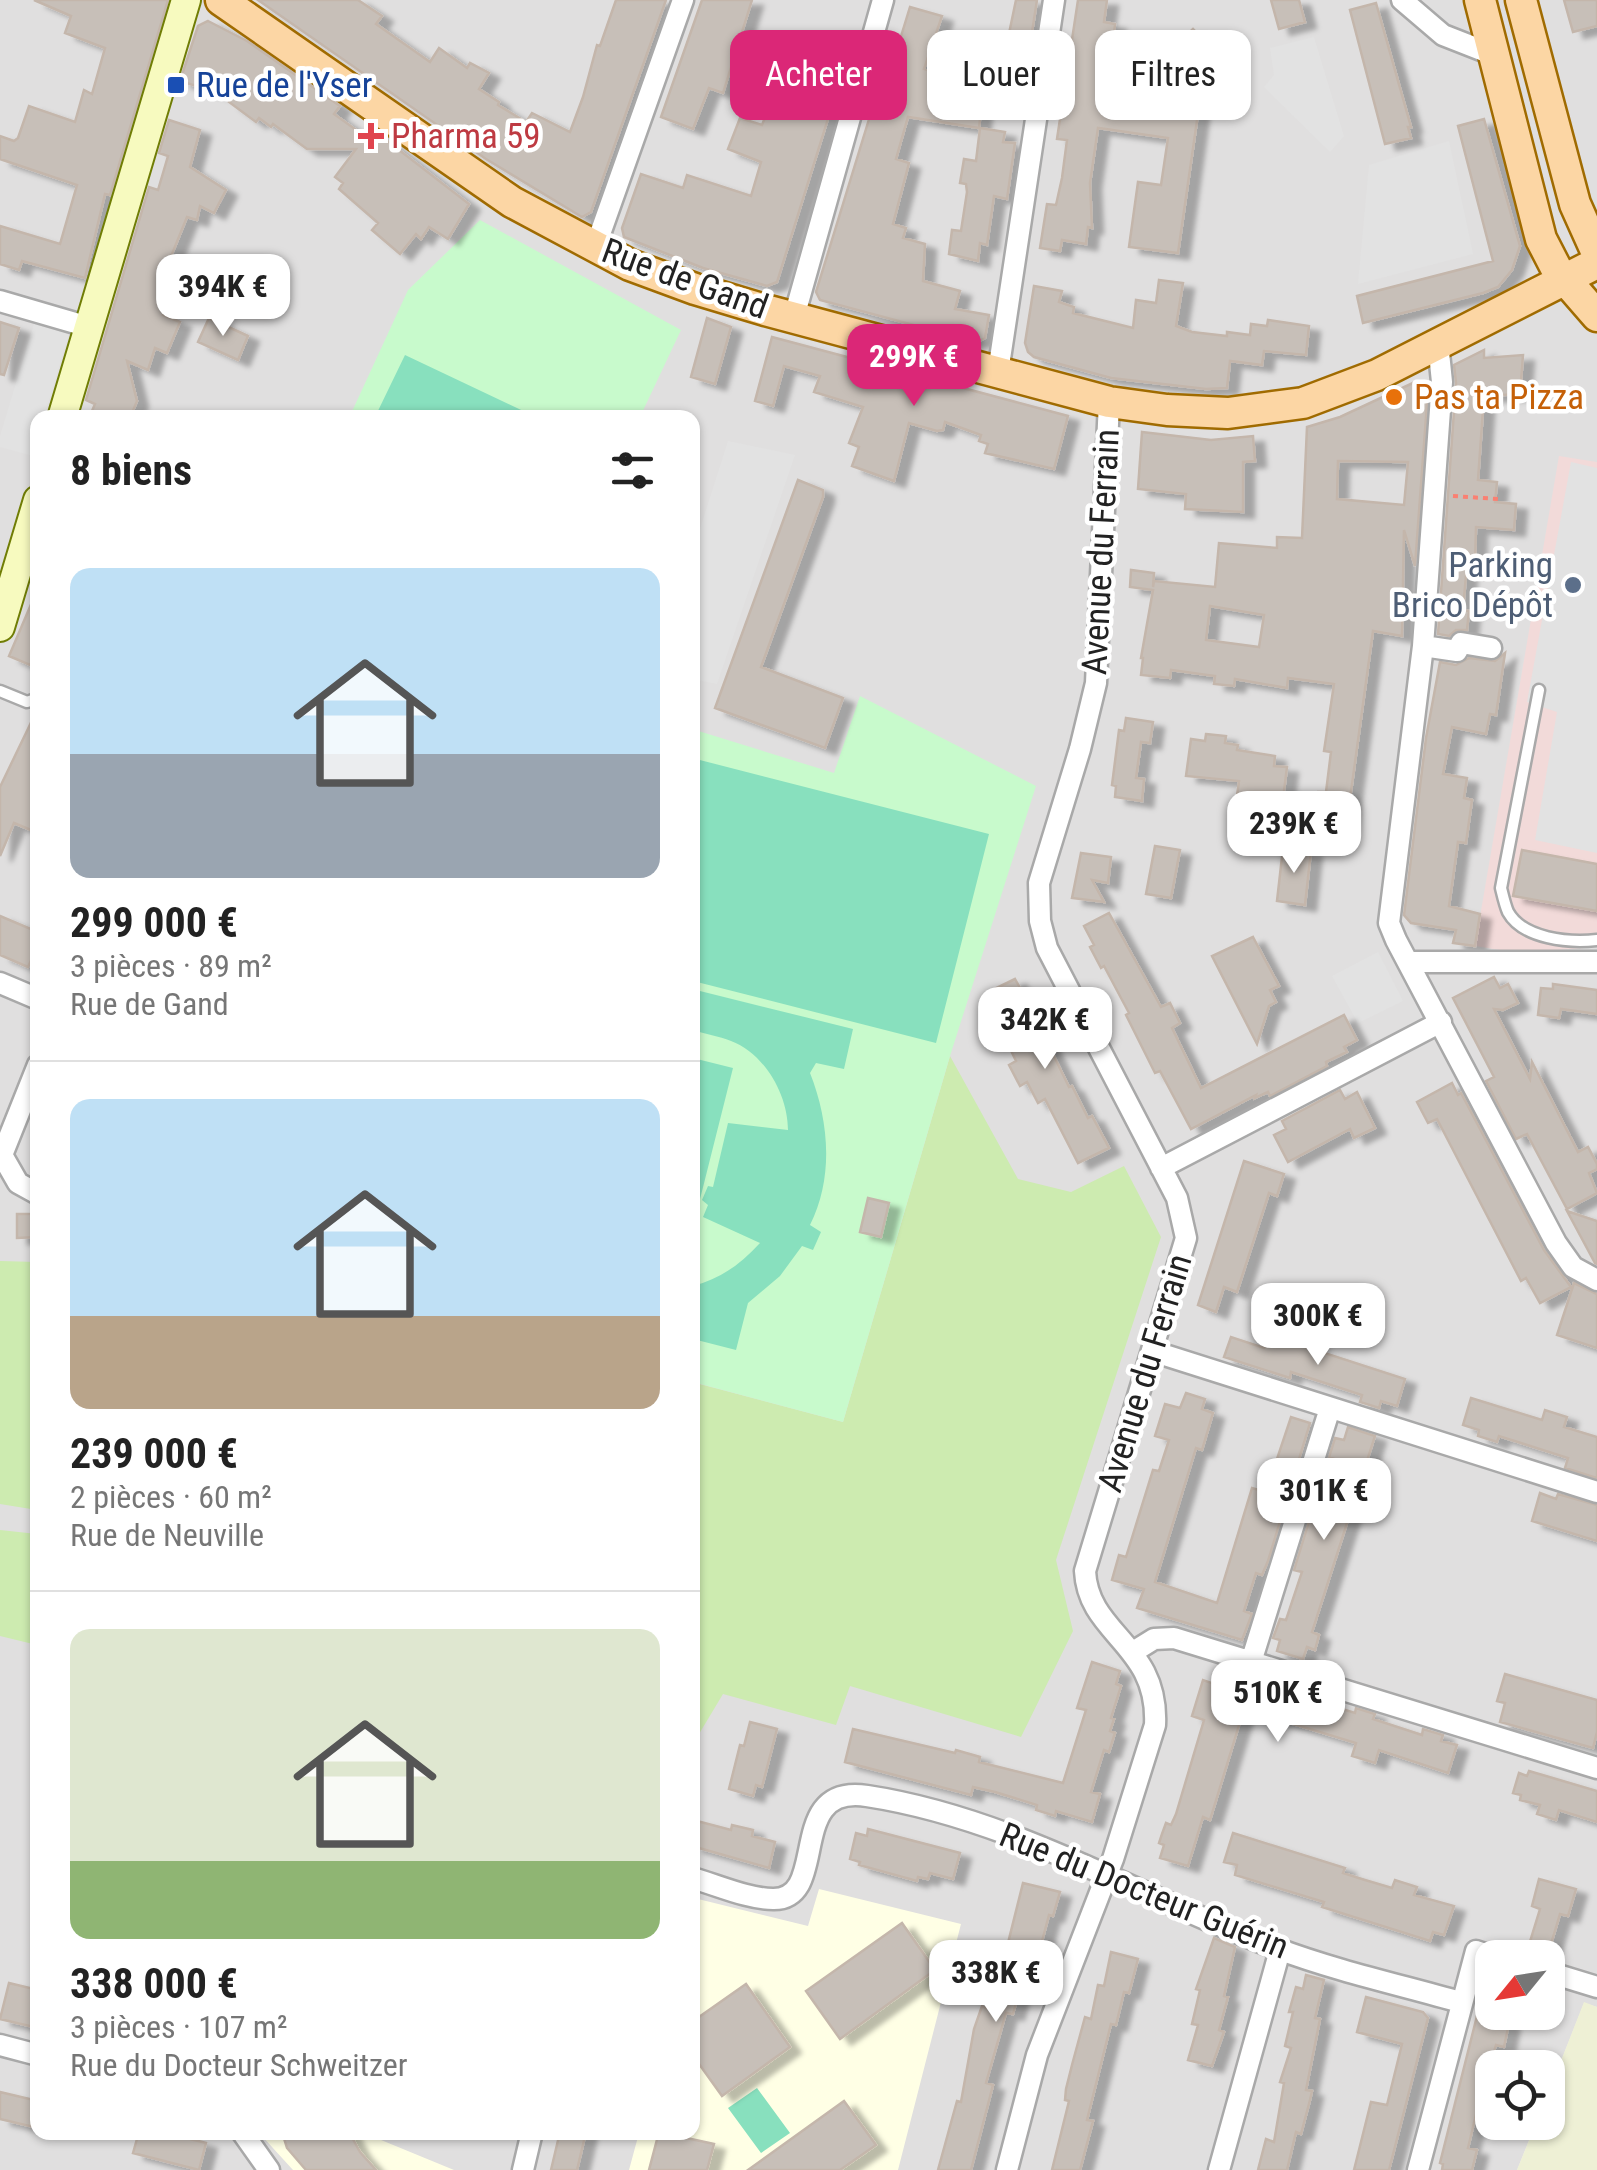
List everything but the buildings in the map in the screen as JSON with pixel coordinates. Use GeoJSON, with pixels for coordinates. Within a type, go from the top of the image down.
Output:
{"type":"FeatureCollection","features":[{"type":"Feature","properties":{"kind":"main road"},"geometry":{"type":"LineString","coordinates":[[64,410],[186,0]]}},
{"type":"Feature","properties":{"kind":"main road","name":"Rue de Gand"},"geometry":{"type":"LineString","coordinates":[[221,0],[492,189],[595,248],[672,282],[1109,402],[1185,412],[1228,413],[1284,407],[1356,384],[1597,263]]}},
{"type":"Feature","properties":{"kind":"main road"},"geometry":{"type":"LineString","coordinates":[[1480,0],[1541,239],[1564,279],[1597,316]]}},
{"type":"Feature","properties":{"kind":"main road"},"geometry":{"type":"LineString","coordinates":[[1521,0],[1575,204],[1597,253]]}},
{"type":"Feature","properties":{"kind":"main road"},"geometry":{"type":"LineString","coordinates":[[0,626],[30,526]]}},
{"type":"Feature","properties":{"kind":"street"},"geometry":{"type":"LineString","coordinates":[[595,248],[683,0]]}},
{"type":"Feature","properties":{"kind":"street"},"geometry":{"type":"LineString","coordinates":[[794,318],[884,0]]}},
{"type":"Feature","properties":{"kind":"street"},"geometry":{"type":"LineString","coordinates":[[998,372],[1054,0]]}},
{"type":"Feature","properties":{"kind":"street"},"geometry":{"type":"LineString","coordinates":[[1402,0],[1443,35],[1494,55]]}},
{"type":"Feature","properties":{"kind":"street"},"geometry":{"type":"LineString","coordinates":[[0,300],[89,327]]}},
{"type":"Feature","properties":{"kind":"street"},"geometry":{"type":"LineString","coordinates":[[1438,343],[1442,382],[1424,646],[1389,912],[1392,934],[1556,1243],[1573,1266],[1597,1280]]}},
{"type":"Feature","properties":{"kind":"street","name":"Avenue du Ferrain"},"geometry":{"type":"LineString","coordinates":[[1007,2170],[1037,2055],[1106,1876],[1154,1726],[1153,1690],[1133,1652],[1096,1609],[1085,1572],[1186,1238],[1182,1212],[1162,1168],[1053,962],[1038,908],[1041,870],[1080,749],[1096,683],[1109,402]]}},
{"type":"Feature","properties":{"kind":"street"},"geometry":{"type":"LineString","coordinates":[[1424,646],[1457,651],[1461,643],[1491,648]]}},
{"type":"Feature","properties":{"kind":"street"},"geometry":{"type":"LineString","coordinates":[[1409,962],[1597,962]]}},
{"type":"Feature","properties":{"kind":"street"},"geometry":{"type":"LineString","coordinates":[[0,984],[30,996]]}},
{"type":"Feature","properties":{"kind":"street"},"geometry":{"type":"LineString","coordinates":[[1162,1168],[1441,1022]]}},
{"type":"Feature","properties":{"kind":"street"},"geometry":{"type":"LineString","coordinates":[[30,1085],[2,1155],[18,1183],[30,1190]]}},
{"type":"Feature","properties":{"kind":"street"},"geometry":{"type":"LineString","coordinates":[[1152,1351],[1597,1492]]}},
{"type":"Feature","properties":{"kind":"street"},"geometry":{"type":"LineString","coordinates":[[1252,1662],[1330,1408]]}},
{"type":"Feature","properties":{"kind":"street"},"geometry":{"type":"LineString","coordinates":[[1133,1652],[1154,1640],[1174,1638],[1597,1768]]}},
{"type":"Feature","properties":{"kind":"street","name":"Rue du Docteur Guérin"},"geometry":{"type":"LineString","coordinates":[[700,1880],[775,1899],[791,1893],[802,1877],[820,1811],[836,1797],[866,1796],[985,1825],[1280,1950],[1460,2002]]}},
{"type":"Feature","properties":{"kind":"street"},"geometry":{"type":"LineString","coordinates":[[1219,2170],[1280,1950]]}},
{"type":"Feature","properties":{"kind":"street"},"geometry":{"type":"LineString","coordinates":[[1418,2170],[1475,1954]]}},
{"type":"Feature","properties":{"kind":"street"},"geometry":{"type":"LineString","coordinates":[[1565,1977],[1597,1987]]}},
{"type":"Feature","properties":{"kind":"street"},"geometry":{"type":"LineString","coordinates":[[0,2045],[30,2053]]}},
{"type":"Feature","properties":{"kind":"street"},"geometry":{"type":"LineString","coordinates":[[248,2140],[269,2170]]}},
{"type":"Feature","properties":{"kind":"street"},"geometry":{"type":"LineString","coordinates":[[523,2170],[530,2140]]}},
{"type":"Feature","properties":{"kind":"lane"},"geometry":{"type":"LineString","coordinates":[[1538,690],[1500,888],[1509,914],[1529,933],[1582,942],[1597,940]]}},
{"type":"Feature","properties":{"kind":"lane"},"geometry":{"type":"LineString","coordinates":[[0,691],[30,701]]}},
{"type":"Feature","properties":{"kind":"path"},"geometry":{"type":"LineString","coordinates":[[1434,495],[1498,499]]}},
{"type":"Feature","properties":{"kind":"shaded area"},"geometry":{"type":"Polygon","coordinates":[[[0,0],[1597,0],[1597,2007],[1584,2003],[1565,2051],[1475,2050],[1475,2140],[1529,2140],[1517,2170],[0,2170],[0,0]]]}},
{"type":"Feature","properties":{"kind":"shaded area"},"geometry":{"type":"Polygon","coordinates":[[[1314,37],[1344,136],[1330,152],[1264,87],[1274,75],[1270,48],[1314,37]]]}},
{"type":"Feature","properties":{"kind":"shaded area"},"geometry":{"type":"Polygon","coordinates":[[[1449,141],[1473,254],[1358,284],[1369,165],[1449,141]]]}},
{"type":"Feature","properties":{"kind":"shaded area"},"geometry":{"type":"Polygon","coordinates":[[[34,324],[69,334],[46,410],[30,410],[30,455],[0,447],[34,324]]]}},
{"type":"Feature","properties":{"kind":"shaded area"},"geometry":{"type":"Polygon","coordinates":[[[728,441],[795,455],[717,684],[700,680],[700,529],[728,441]]]}},
{"type":"Feature","properties":{"kind":"shaded area"},"geometry":{"type":"Polygon","coordinates":[[[1559,456],[1597,462],[1597,947],[1519,953],[1475,946],[1559,456]]]}},
{"type":"Feature","properties":{"kind":"shaded area","name":"Parking Brico Dépôt"},"geometry":{"type":"Polygon","coordinates":[[[1571,462],[1597,468],[1597,853],[1535,840],[1557,712],[1527,702],[1571,462]]]}},
{"type":"Feature","properties":{"kind":"shaded area"},"geometry":{"type":"Polygon","coordinates":[[[1378,952],[1403,1001],[1358,1023],[1332,976],[1378,952]]]}},
{"type":"Feature","properties":{"kind":"shaded area"},"geometry":{"type":"Polygon","coordinates":[[[819,1889],[961,1924],[898,2170],[629,2170],[637,2140],[700,2140],[700,1899],[808,1926],[819,1889]]]}},
{"type":"Feature","properties":{"kind":"shaded area"},"geometry":{"type":"Polygon","coordinates":[[[1584,2002],[1597,2007],[1597,2170],[1517,2170],[1529,2140],[1565,2140],[1565,2051],[1584,2002]]]}},
{"type":"Feature","properties":{"kind":"shaded area"},"geometry":{"type":"Polygon","coordinates":[[[266,2140],[381,2140],[454,2170],[293,2170],[266,2140]]]}},
{"type":"Feature","properties":{"kind":"green space"},"geometry":{"type":"Polygon","coordinates":[[[480,220],[681,330],[643,410],[353,410],[408,290],[480,220]]]}},
{"type":"Feature","properties":{"kind":"green space"},"geometry":{"type":"Polygon","coordinates":[[[405,355],[521,410],[378,410],[405,355]]]}},
{"type":"Feature","properties":{"kind":"green space"},"geometry":{"type":"Polygon","coordinates":[[[860,696],[1036,786],[950,1056],[843,1422],[700,1384],[700,731],[834,773],[860,696]]]}},
{"type":"Feature","properties":{"kind":"green space"},"geometry":{"type":"Polygon","coordinates":[[[700,760],[989,834],[936,1043],[700,983],[700,760]]]}},
{"type":"Feature","properties":{"kind":"green space"},"geometry":{"type":"Polygon","coordinates":[[[700,991],[853,1029],[844,1069],[816,1063],[810,1073],[825,1130],[823,1188],[810,1225],[821,1232],[813,1250],[802,1246],[780,1276],[748,1303],[736,1350],[700,1341],[700,1283],[730,1270],[760,1243],[703,1217],[708,1205],[702,1200],[708,1186],[713,1187],[728,1123],[788,1130],[784,1103],[772,1077],[754,1055],[731,1041],[700,1032],[700,991]]]}},
{"type":"Feature","properties":{"kind":"green space"},"geometry":{"type":"Polygon","coordinates":[[[950,1056],[1018,1179],[1071,1192],[1124,1166],[1161,1237],[1056,1560],[1073,1631],[1021,1737],[850,1686],[836,1725],[723,1694],[700,1732],[700,1384],[843,1422],[950,1056]]]}},
{"type":"Feature","properties":{"kind":"green space"},"geometry":{"type":"Polygon","coordinates":[[[700,1060],[733,1068],[700,1199],[700,1060]]]}},
{"type":"Feature","properties":{"kind":"green space"},"geometry":{"type":"Polygon","coordinates":[[[0,1261],[30,1262],[30,1509],[0,1504],[0,1261]]]}},
{"type":"Feature","properties":{"kind":"green space"},"geometry":{"type":"Polygon","coordinates":[[[0,1530],[30,1533],[30,1643],[0,1636],[0,1530]]]}},
{"type":"Feature","properties":{"kind":"green space"},"geometry":{"type":"Polygon","coordinates":[[[757,2088],[790,2133],[761,2153],[728,2108],[757,2088]]]}},
{"type":"Feature","properties":{"kind":"place","name":"Rue de l'Yser"},"geometry":{"type":"Point","coordinates":[176,85]}},
{"type":"Feature","properties":{"kind":"place","name":"Pharma 59"},"geometry":{"type":"Point","coordinates":[371,136]}},
{"type":"Feature","properties":{"kind":"place","name":"Pas ta Pizza"},"geometry":{"type":"Point","coordinates":[1394,397]}},
{"type":"Feature","properties":{"kind":"place","name":"Parking Brico Dépôt"},"geometry":{"type":"Point","coordinates":[1573,585]}}]}
